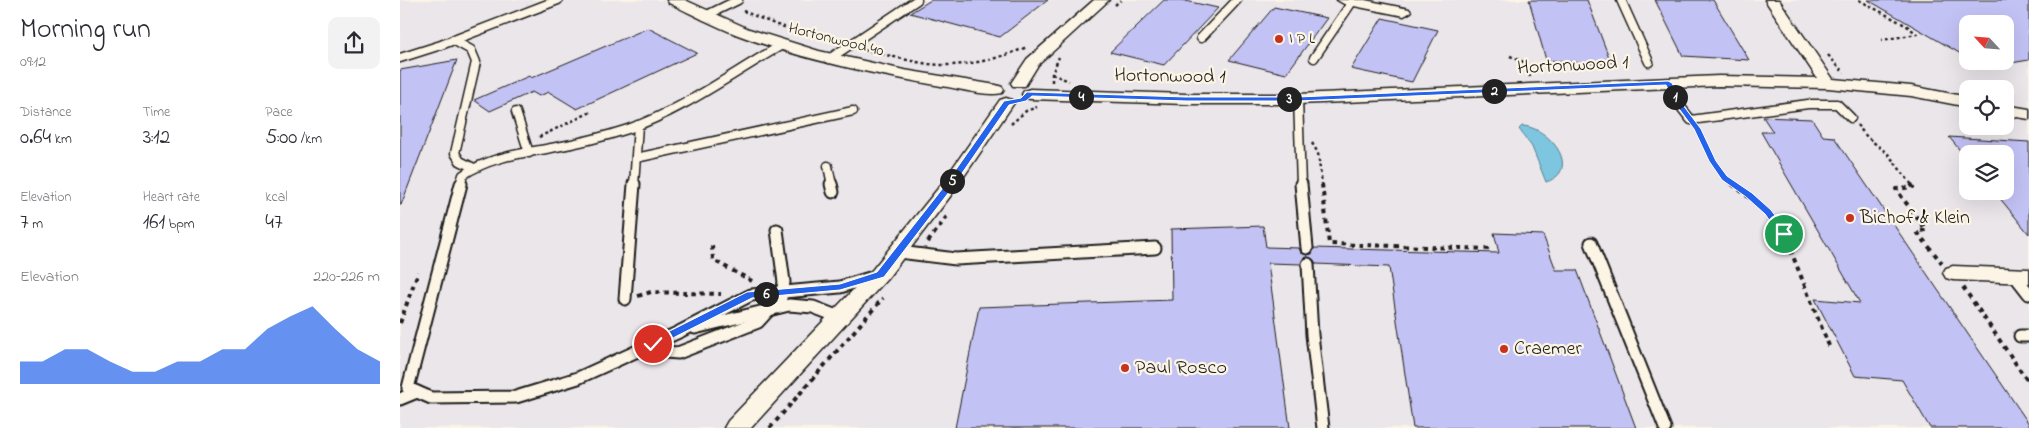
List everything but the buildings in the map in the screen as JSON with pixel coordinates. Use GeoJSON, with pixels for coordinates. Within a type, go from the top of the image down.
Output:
{"type":"FeatureCollection","features":[{"type":"Feature","properties":{"kind":"street","name":"Hortonwood 40"},"geometry":{"type":"LineString","coordinates":[[674,0],[705,16],[752,36],[829,59],[1001,96]]}},
{"type":"Feature","properties":{"kind":"street"},"geometry":{"type":"LineString","coordinates":[[736,428],[839,317],[884,283],[899,252],[946,190],[1001,96],[1004,85],[1024,88],[1032,62],[1102,0]]}},
{"type":"Feature","properties":{"kind":"street"},"geometry":{"type":"LineString","coordinates":[[1772,0],[1828,83]]}},
{"type":"Feature","properties":{"kind":"street"},"geometry":{"type":"LineString","coordinates":[[1348,1],[1404,12]]}},
{"type":"Feature","properties":{"kind":"street","name":"Hortonwood 1"},"geometry":{"type":"LineString","coordinates":[[1024,88],[1186,99],[1298,99],[1719,81],[1828,83],[1911,91],[1959,100]]}},
{"type":"Feature","properties":{"kind":"street"},"geometry":{"type":"LineString","coordinates":[[2014,112],[2029,114]]}},
{"type":"Feature","properties":{"kind":"street"},"geometry":{"type":"LineString","coordinates":[[1954,274],[2022,276]]}},
{"type":"Feature","properties":{"kind":"lane"},"geometry":{"type":"LineString","coordinates":[[400,58],[558,0]]}},
{"type":"Feature","properties":{"kind":"lane"},"geometry":{"type":"LineString","coordinates":[[705,16],[738,0]]}},
{"type":"Feature","properties":{"kind":"lane"},"geometry":{"type":"LineString","coordinates":[[829,59],[916,0]]}},
{"type":"Feature","properties":{"kind":"lane"},"geometry":{"type":"LineString","coordinates":[[1201,38],[1237,0]]}},
{"type":"Feature","properties":{"kind":"lane"},"geometry":{"type":"LineString","coordinates":[[1621,0],[1649,62]]}},
{"type":"Feature","properties":{"kind":"lane"},"geometry":{"type":"LineString","coordinates":[[1314,58],[1348,1]]}},
{"type":"Feature","properties":{"kind":"lane"},"geometry":{"type":"LineString","coordinates":[[453,40],[471,50],[476,62],[455,153],[460,161],[472,167]]}},
{"type":"Feature","properties":{"kind":"lane"},"geometry":{"type":"LineString","coordinates":[[782,45],[667,112],[638,125],[590,141],[527,148],[472,167],[463,175],[408,388],[431,398],[516,397],[578,378],[679,332],[750,295],[884,283]]}},
{"type":"Feature","properties":{"kind":"lane"},"geometry":{"type":"LineString","coordinates":[[1668,83],[1677,102],[1691,120],[1808,104],[1837,104],[1851,118]]}},
{"type":"Feature","properties":{"kind":"lane"},"geometry":{"type":"LineString","coordinates":[[1298,99],[1300,172],[1307,248]]}},
{"type":"Feature","properties":{"kind":"lane"},"geometry":{"type":"LineString","coordinates":[[516,112],[527,148]]}},
{"type":"Feature","properties":{"kind":"lane"},"geometry":{"type":"LineString","coordinates":[[636,158],[853,112]]}},
{"type":"Feature","properties":{"kind":"lane"},"geometry":{"type":"LineString","coordinates":[[625,299],[638,125]]}},
{"type":"Feature","properties":{"kind":"lane"},"geometry":{"type":"LineString","coordinates":[[828,166],[833,192]]}},
{"type":"Feature","properties":{"kind":"lane"},"geometry":{"type":"LineString","coordinates":[[777,230],[784,282],[780,298],[789,305]]}},
{"type":"Feature","properties":{"kind":"lane"},"geometry":{"type":"LineString","coordinates":[[1591,243],[1664,428]]}},
{"type":"Feature","properties":{"kind":"lane"},"geometry":{"type":"LineString","coordinates":[[899,252],[956,259],[1155,248]]}},
{"type":"Feature","properties":{"kind":"lane"},"geometry":{"type":"LineString","coordinates":[[1308,264],[1312,335],[1323,428]]}},
{"type":"Feature","properties":{"kind":"lane"},"geometry":{"type":"LineString","coordinates":[[2022,276],[2029,294]]}},
{"type":"Feature","properties":{"kind":"lane"},"geometry":{"type":"LineString","coordinates":[[679,332],[789,305],[813,307],[839,317]]}},
{"type":"Feature","properties":{"kind":"lane"},"geometry":{"type":"LineString","coordinates":[[653,344],[665,352],[678,353],[758,322],[770,309]]}},
{"type":"Feature","properties":{"kind":"lane"},"geometry":{"type":"LineString","coordinates":[[400,399],[417,392]]}},
{"type":"Feature","properties":{"kind":"path"},"geometry":{"type":"LineString","coordinates":[[1859,0],[1907,26],[1917,34],[1882,40]]}},
{"type":"Feature","properties":{"kind":"path"},"geometry":{"type":"LineString","coordinates":[[728,5],[777,25],[929,64],[950,65],[1013,53],[1030,46]]}},
{"type":"Feature","properties":{"kind":"path"},"geometry":{"type":"LineString","coordinates":[[1827,53],[1844,73],[1852,76]]}},
{"type":"Feature","properties":{"kind":"path"},"geometry":{"type":"LineString","coordinates":[[1510,56],[1526,63],[1531,80]]}},
{"type":"Feature","properties":{"kind":"path"},"geometry":{"type":"LineString","coordinates":[[1005,132],[1010,124],[1026,112],[1043,105]]}},
{"type":"Feature","properties":{"kind":"path"},"geometry":{"type":"LineString","coordinates":[[527,148],[590,112]]}},
{"type":"Feature","properties":{"kind":"path"},"geometry":{"type":"LineString","coordinates":[[1851,118],[1867,137],[1888,154],[1913,187],[1896,189],[1926,230],[1917,232],[1936,257],[1954,274],[2029,383]]}},
{"type":"Feature","properties":{"kind":"path"},"geometry":{"type":"LineString","coordinates":[[1691,120],[1712,161],[1724,178],[1749,195],[1768,212],[1784,234],[1829,346]]}},
{"type":"Feature","properties":{"kind":"path"},"geometry":{"type":"LineString","coordinates":[[1311,136],[1312,144],[1318,153],[1329,244],[1492,249]]}},
{"type":"Feature","properties":{"kind":"path"},"geometry":{"type":"LineString","coordinates":[[929,241],[950,212]]}},
{"type":"Feature","properties":{"kind":"path"},"geometry":{"type":"LineString","coordinates":[[712,246],[713,260],[755,283]]}},
{"type":"Feature","properties":{"kind":"path"},"geometry":{"type":"LineString","coordinates":[[400,322],[418,272]]}},
{"type":"Feature","properties":{"kind":"path"},"geometry":{"type":"LineString","coordinates":[[770,428],[884,283]]}},
{"type":"Feature","properties":{"kind":"path"},"geometry":{"type":"LineString","coordinates":[[625,299],[651,292],[727,294]]}},
{"type":"Feature","properties":{"kind":"shaded area"},"geometry":{"type":"Polygon","coordinates":[[[400,0],[2029,0],[2029,428],[400,428],[400,0]]]}},
{"type":"Feature","properties":{"kind":"water"},"geometry":{"type":"Polygon","coordinates":[[[1522,126],[1542,133],[1558,150],[1562,159],[1562,168],[1557,176],[1546,182],[1532,147],[1519,129],[1522,126]]]}},
{"type":"Feature","properties":{"kind":"place","name":"I P L"},"geometry":{"type":"Point","coordinates":[1279,39]}},
{"type":"Feature","properties":{"kind":"place","name":"Bichof & Klein"},"geometry":{"type":"Point","coordinates":[1850,218]}},
{"type":"Feature","properties":{"kind":"place","name":"Craemer"},"geometry":{"type":"Point","coordinates":[1504,349]}},
{"type":"Feature","properties":{"kind":"place","name":"Paul Rosco"},"geometry":{"type":"Point","coordinates":[1125,368]}},
{"type":"Feature","properties":{"kind":"route"},"geometry":{"type":"LineString","coordinates":[[653,344],[750,295],[840,287],[880,274],[946,190],[1006,103],[1024,100],[1030,94],[1186,99],[1298,99],[1668,83],[1677,102],[1697,129],[1712,161],[1724,178],[1749,195],[1768,212],[1784,234]]}}]}
